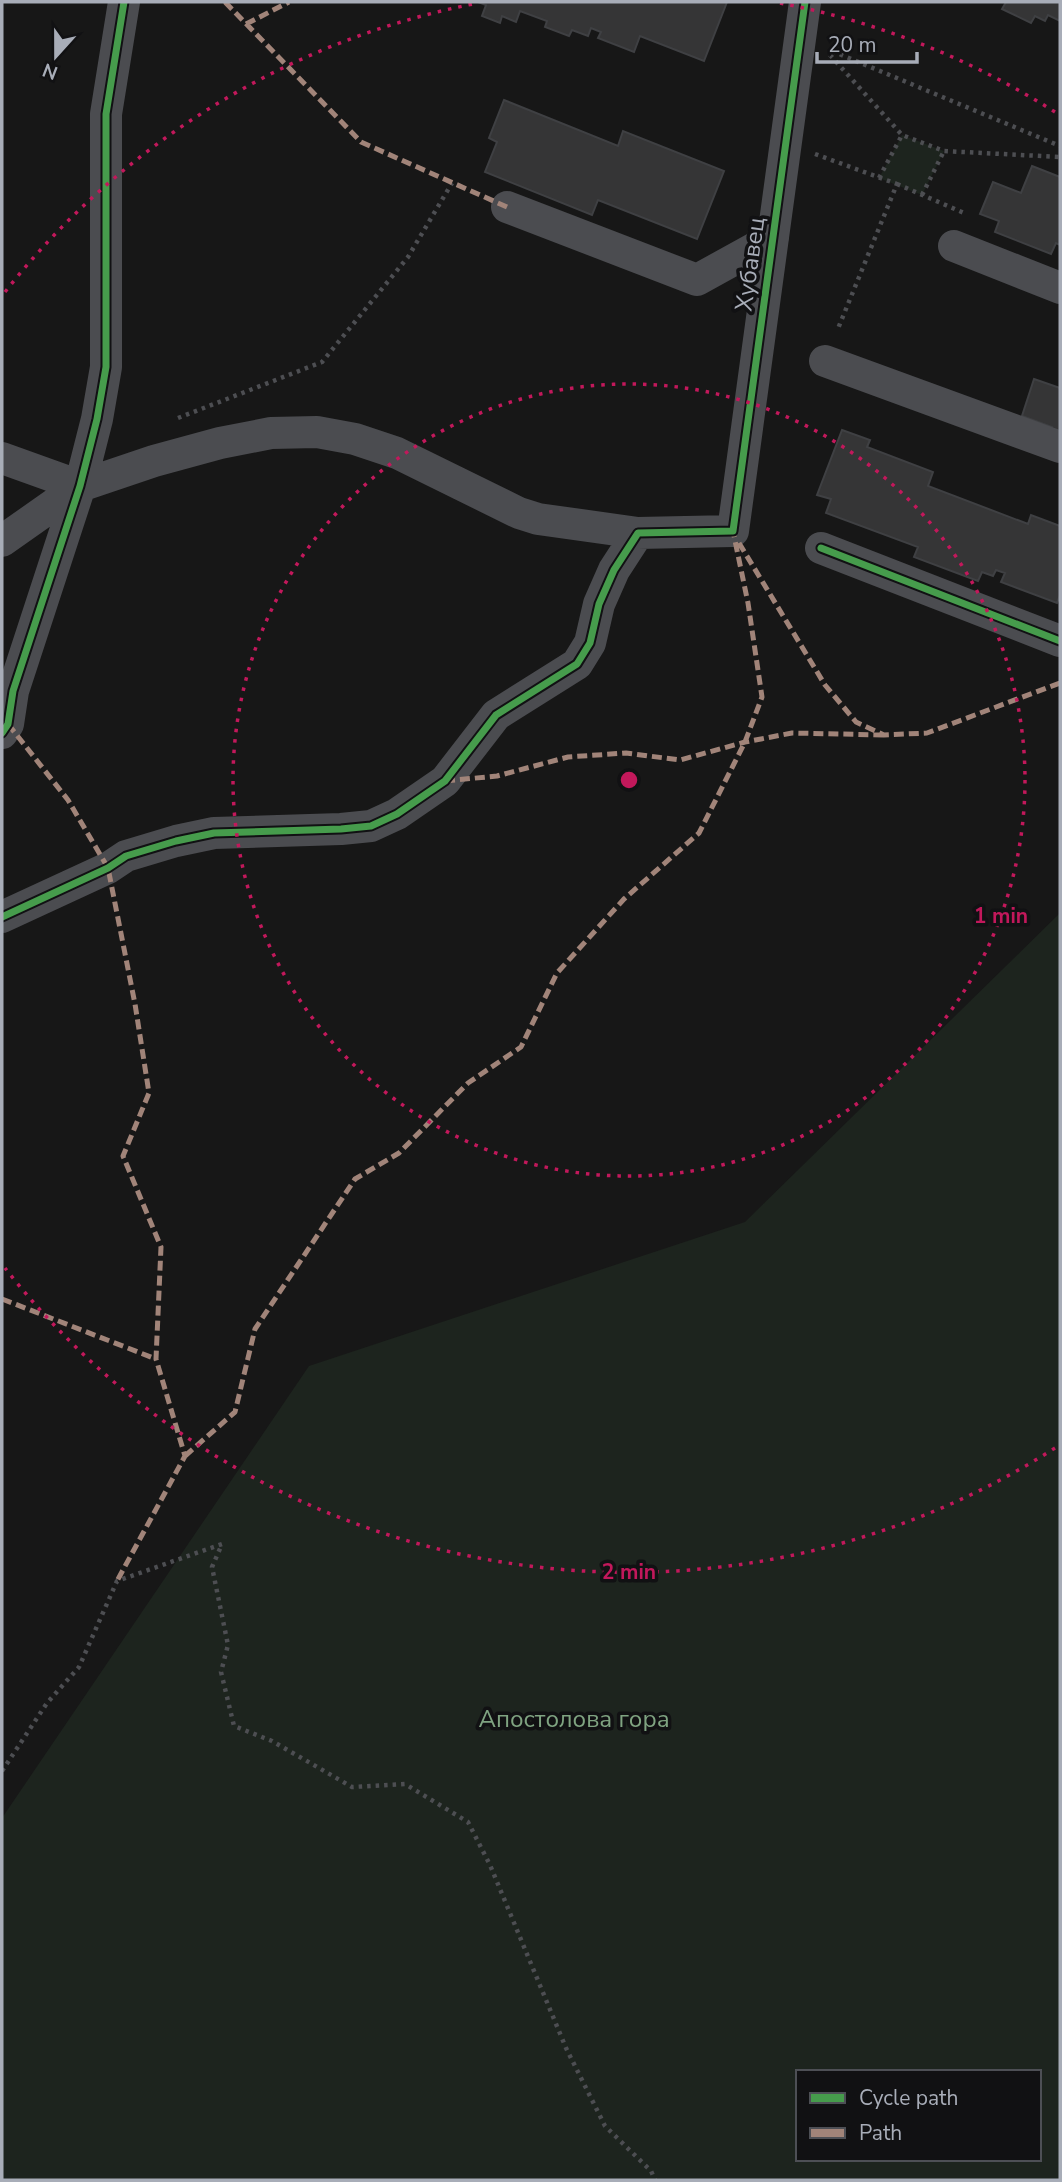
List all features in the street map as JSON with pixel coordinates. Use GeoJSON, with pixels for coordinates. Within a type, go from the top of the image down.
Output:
{"type":"FeatureCollection","features":[{"type":"Feature","properties":{"kind":"street"},"geometry":{"type":"LineString","coordinates":[[2,733],[8,723],[13,691],[79,486],[97,419],[106,368],[106,114],[124,2]]}},
{"type":"Feature","properties":{"kind":"street","name":"Хубавец"},"geometry":{"type":"LineString","coordinates":[[638,533],[733,531],[805,2]]}},
{"type":"Feature","properties":{"kind":"street"},"geometry":{"type":"LineString","coordinates":[[507,207],[697,280],[773,238]]}},
{"type":"Feature","properties":{"kind":"street"},"geometry":{"type":"LineString","coordinates":[[954,246],[1060,288]]}},
{"type":"Feature","properties":{"kind":"street"},"geometry":{"type":"LineString","coordinates":[[825,361],[1060,447]]}},
{"type":"Feature","properties":{"kind":"street"},"geometry":{"type":"LineString","coordinates":[[2,541],[79,486],[220,443],[271,433],[317,432],[355,439],[397,453],[519,513],[538,519],[638,533],[614,570],[599,604],[590,643],[577,664],[496,715],[445,780],[397,814],[371,826],[214,833],[176,841],[126,856],[108,868],[2,917]]}},
{"type":"Feature","properties":{"kind":"street"},"geometry":{"type":"LineString","coordinates":[[2,458],[79,486]]}},
{"type":"Feature","properties":{"kind":"street"},"geometry":{"type":"LineString","coordinates":[[821,548],[1060,641]]}},
{"type":"Feature","properties":{"kind":"path"},"geometry":{"type":"LineString","coordinates":[[1060,146],[824,48],[902,135],[944,150],[1060,157]]}},
{"type":"Feature","properties":{"kind":"path"},"geometry":{"type":"LineString","coordinates":[[879,178],[902,135]]}},
{"type":"Feature","properties":{"kind":"path"},"geometry":{"type":"LineString","coordinates":[[786,143],[898,184],[967,215],[954,246]]}},
{"type":"Feature","properties":{"kind":"path"},"geometry":{"type":"LineString","coordinates":[[922,195],[944,150]]}},
{"type":"Feature","properties":{"kind":"path"},"geometry":{"type":"LineString","coordinates":[[168,422],[321,362],[408,257],[452,183]]}},
{"type":"Feature","properties":{"kind":"path"},"geometry":{"type":"LineString","coordinates":[[825,361],[898,184]]}},
{"type":"Feature","properties":{"kind":"path"},"geometry":{"type":"LineString","coordinates":[[2,1771],[47,1703],[79,1667],[117,1581],[222,1544],[212,1567],[228,1645],[221,1672],[234,1726],[272,1741],[352,1787],[405,1784],[468,1822],[490,1866],[566,2048],[605,2126],[651,2171],[655,2180]]}},
{"type":"Feature","properties":{"kind":"green space"},"geometry":{"type":"Polygon","coordinates":[[[902,135],[944,151],[922,195],[879,178],[902,135]]]}},
{"type":"Feature","properties":{"kind":"green space","name":"Апостолова гора"},"geometry":{"type":"Polygon","coordinates":[[[1060,913],[1060,2180],[2,2180],[2,1818],[309,1366],[745,1222],[1060,913]]]}},
{"type":"Feature","properties":{"kind":"building"},"geometry":{"type":"Polygon","coordinates":[[[478,2],[727,2],[704,61],[640,36],[634,52],[598,38],[601,32],[591,28],[588,36],[572,30],[569,36],[545,27],[547,21],[520,11],[516,22],[502,16],[500,23],[482,16],[486,5],[478,2]]]}},
{"type":"Feature","properties":{"kind":"building"},"geometry":{"type":"Polygon","coordinates":[[[1006,2],[1060,2],[1060,21],[1048,15],[1045,21],[1035,16],[1031,23],[1002,9],[1006,2]]]}},
{"type":"Feature","properties":{"kind":"building"},"geometry":{"type":"Polygon","coordinates":[[[504,100],[618,146],[623,131],[724,171],[697,239],[598,200],[592,215],[485,172],[497,142],[489,138],[504,100]]]}},
{"type":"Feature","properties":{"kind":"building"},"geometry":{"type":"Polygon","coordinates":[[[1032,166],[1060,177],[1060,245],[1056,243],[1051,254],[995,232],[999,221],[980,214],[993,182],[1021,193],[1032,166]]]}},
{"type":"Feature","properties":{"kind":"building"},"geometry":{"type":"Polygon","coordinates":[[[1034,379],[1060,388],[1060,440],[1049,436],[1052,427],[1022,416],[1034,379]]]}},
{"type":"Feature","properties":{"kind":"building"},"geometry":{"type":"Polygon","coordinates":[[[842,430],[870,440],[867,447],[933,472],[928,486],[1028,524],[1031,515],[1060,526],[1060,595],[1057,603],[1001,582],[1005,573],[996,570],[993,576],[982,572],[978,581],[914,557],[918,547],[826,513],[831,499],[817,495],[842,430]]]}},
{"type":"Feature","properties":{"kind":"marked path"},"geometry":{"type":"LineString","coordinates":[[225,2],[361,142],[507,207]]}},
{"type":"Feature","properties":{"kind":"marked path"},"geometry":{"type":"LineString","coordinates":[[246,24],[289,2]]}},
{"type":"Feature","properties":{"kind":"marked path"},"geometry":{"type":"LineString","coordinates":[[185,1456],[235,1412],[255,1329],[355,1179],[399,1153],[468,1083],[521,1047],[557,973],[624,899],[699,833],[745,742],[762,697],[748,603],[733,531]]}},
{"type":"Feature","properties":{"kind":"marked path"},"geometry":{"type":"LineString","coordinates":[[739,543],[825,685],[856,722],[884,735],[927,733],[1060,683]]}},
{"type":"Feature","properties":{"kind":"marked path"},"geometry":{"type":"LineString","coordinates":[[8,724],[68,800],[108,868],[135,1004],[149,1093],[123,1156],[161,1247],[156,1359],[185,1456],[117,1581]]}},
{"type":"Feature","properties":{"kind":"marked path"},"geometry":{"type":"LineString","coordinates":[[445,781],[497,776],[568,757],[626,753],[680,760],[745,742],[792,733],[884,735]]}},
{"type":"Feature","properties":{"kind":"marked path"},"geometry":{"type":"LineString","coordinates":[[2,1299],[156,1359]]}},
{"type":"Feature","properties":{"kind":"cycle path"},"geometry":{"type":"LineString","coordinates":[[2,733],[8,724],[13,691],[80,486],[97,419],[106,367],[106,114],[124,2]]}},
{"type":"Feature","properties":{"kind":"cycle path"},"geometry":{"type":"LineString","coordinates":[[2,917],[108,868],[126,856],[176,841],[214,833],[371,826],[397,814],[445,781],[496,715],[577,664],[590,643],[599,604],[614,570],[638,533],[733,531],[805,2]]}},
{"type":"Feature","properties":{"kind":"cycle path"},"geometry":{"type":"LineString","coordinates":[[821,548],[1060,641]]}}]}
